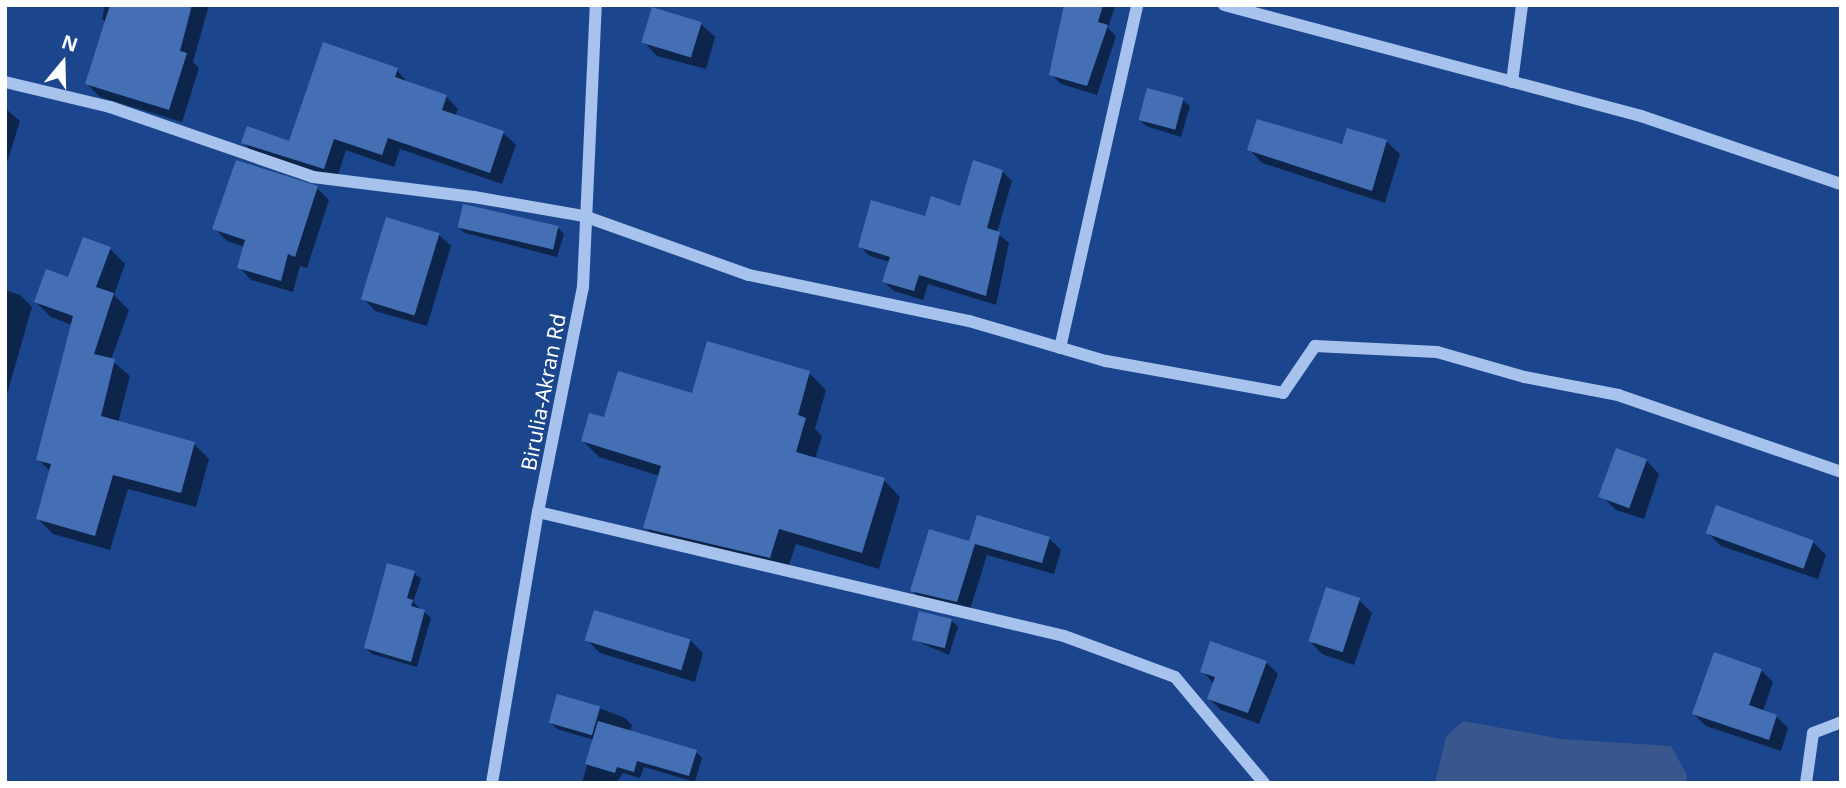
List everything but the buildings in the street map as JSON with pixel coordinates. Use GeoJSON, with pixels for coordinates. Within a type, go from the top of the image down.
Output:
{"type":"FeatureCollection","features":[{"type":"Feature","properties":{"kind":"street","name":"Birulia-Akran Rd"},"geometry":{"type":"LineString","coordinates":[[492,783],[538,512],[583,287],[584,216],[596,5]]}},
{"type":"Feature","properties":{"kind":"street"},"geometry":{"type":"LineString","coordinates":[[1060,348],[1138,5]]}},
{"type":"Feature","properties":{"kind":"street"},"geometry":{"type":"LineString","coordinates":[[1224,5],[1641,116],[1841,184]]}},
{"type":"Feature","properties":{"kind":"street"},"geometry":{"type":"LineString","coordinates":[[1512,82],[1522,5]]}},
{"type":"Feature","properties":{"kind":"street"},"geometry":{"type":"LineString","coordinates":[[5,82],[110,107],[313,177],[474,197],[584,216],[749,275],[969,321],[1106,361],[1283,393],[1315,346],[1437,352],[1524,377],[1618,395],[1841,472]]}},
{"type":"Feature","properties":{"kind":"street"},"geometry":{"type":"LineString","coordinates":[[538,512],[1064,636],[1162,672],[1175,677],[1264,783]]}},
{"type":"Feature","properties":{"kind":"street"},"geometry":{"type":"LineString","coordinates":[[1806,783],[1813,733],[1841,722]]}},
{"type":"Feature","properties":{"kind":"water"},"geometry":{"type":"Polygon","coordinates":[[[1463,721],[1562,739],[1671,746],[1687,775],[1685,783],[1435,783],[1446,737],[1463,721]]]}}]}
